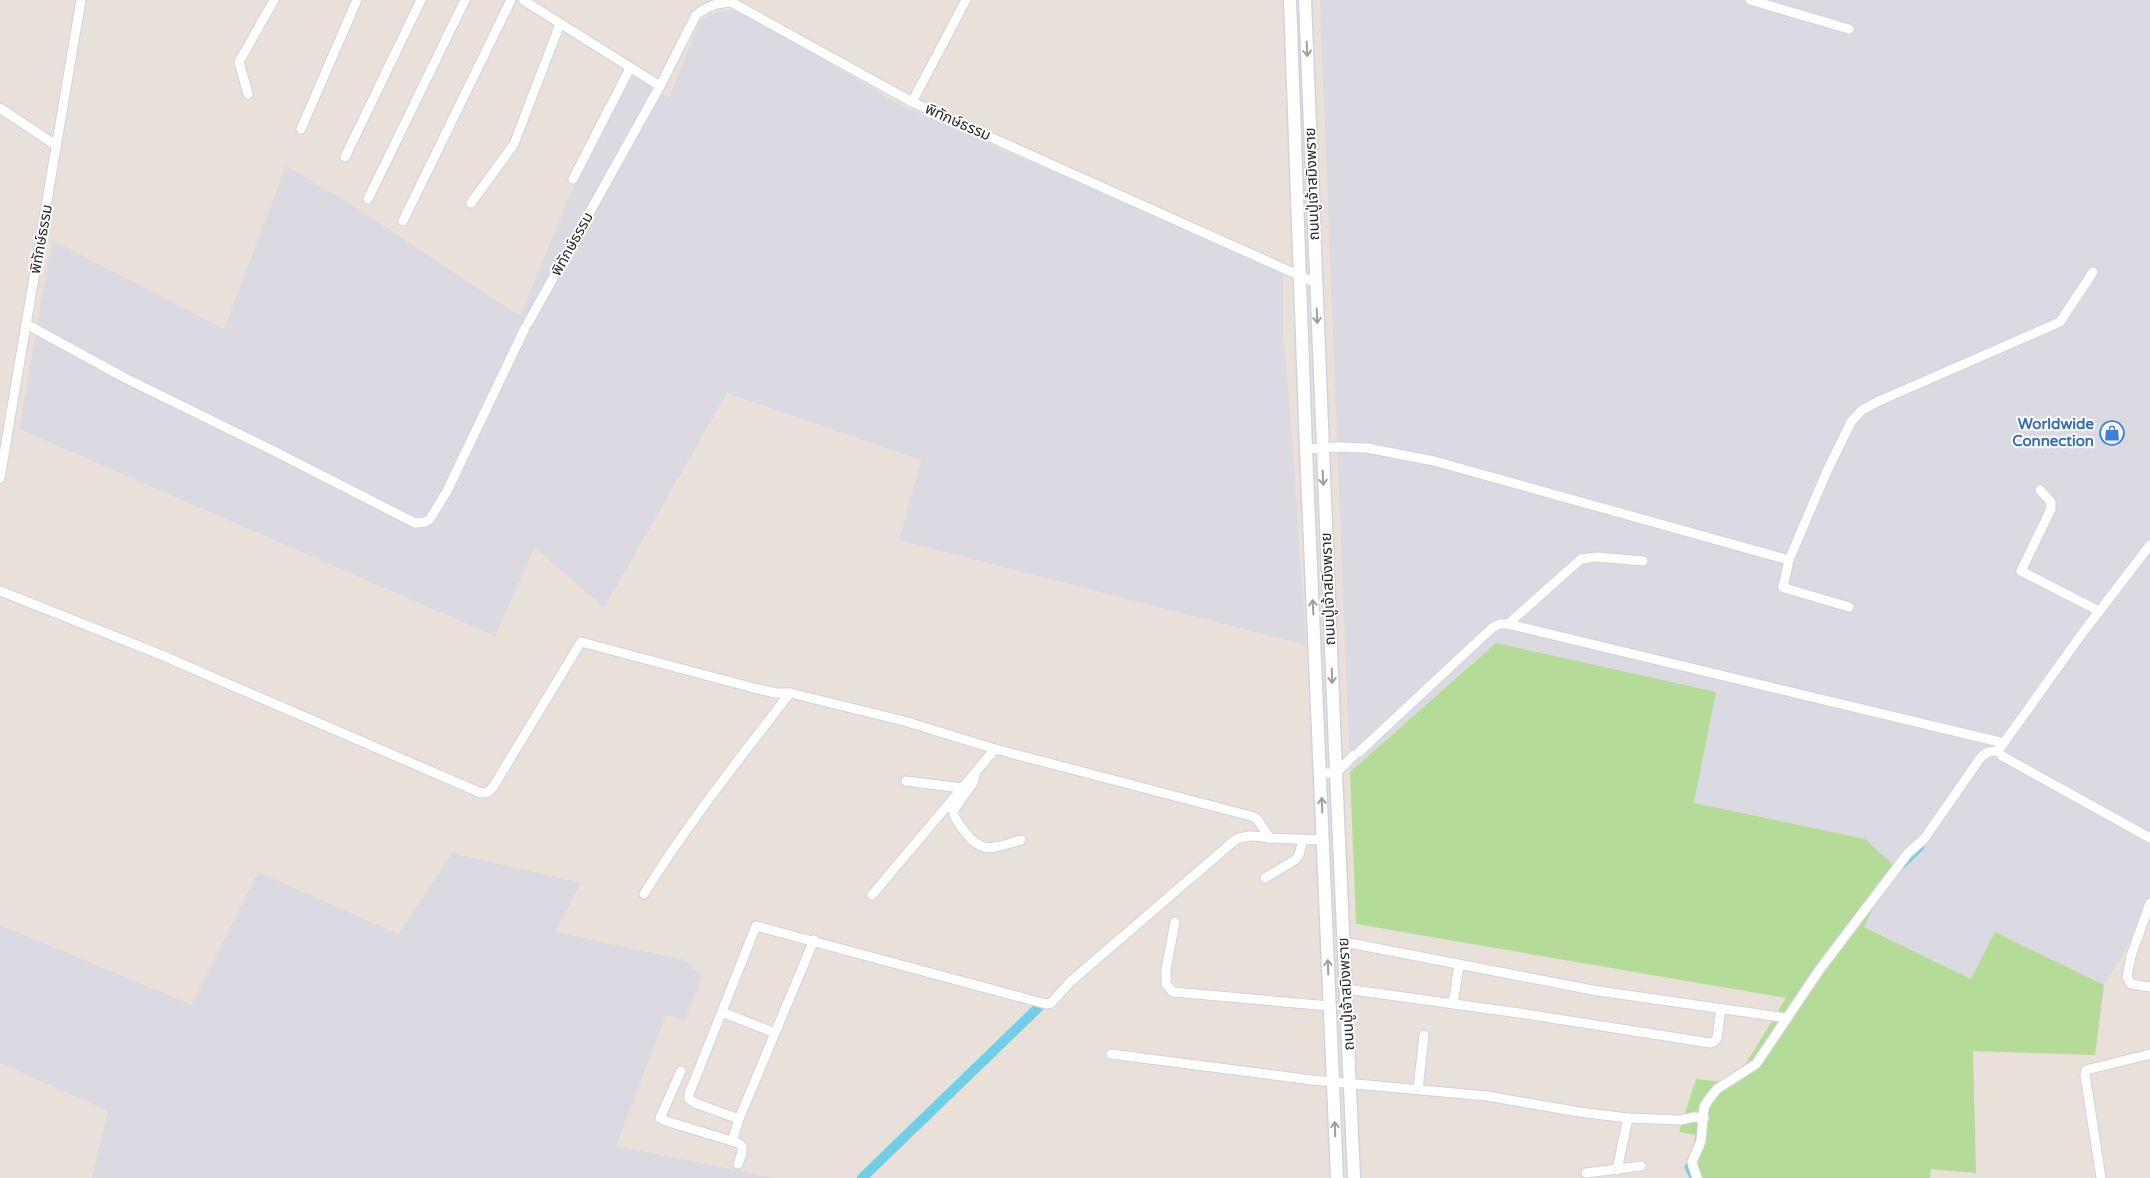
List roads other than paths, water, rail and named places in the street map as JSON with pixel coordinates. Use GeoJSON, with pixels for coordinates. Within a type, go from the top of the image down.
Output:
{"type":"FeatureCollection","features":[{"type":"Feature","properties":{"kind":"main road","name":"ถนนปู่เจ้าสมิงพราย"},"geometry":{"type":"LineString","coordinates":[[1290,0],[1306,449],[1337,1178]]}},
{"type":"Feature","properties":{"kind":"main road","name":"ถนนปู่เจ้าสมิงพราย"},"geometry":{"type":"LineString","coordinates":[[1305,0],[1322,448],[1354,1178]]}},
{"type":"Feature","properties":{"kind":"street","name":"พิทักษ์ธรรม"},"geometry":{"type":"LineString","coordinates":[[0,478],[81,0]]}},
{"type":"Feature","properties":{"kind":"street"},"geometry":{"type":"LineString","coordinates":[[248,94],[239,62],[274,0]]}},
{"type":"Feature","properties":{"kind":"street"},"geometry":{"type":"LineString","coordinates":[[300,129],[357,0]]}},
{"type":"Feature","properties":{"kind":"street"},"geometry":{"type":"LineString","coordinates":[[345,157],[421,0]]}},
{"type":"Feature","properties":{"kind":"street"},"geometry":{"type":"LineString","coordinates":[[368,198],[465,0]]}},
{"type":"Feature","properties":{"kind":"street"},"geometry":{"type":"LineString","coordinates":[[403,221],[511,0]]}},
{"type":"Feature","properties":{"kind":"street"},"geometry":{"type":"LineString","coordinates":[[523,0],[660,86]]}},
{"type":"Feature","properties":{"kind":"street"},"geometry":{"type":"LineString","coordinates":[[912,102],[966,0]]}},
{"type":"Feature","properties":{"kind":"street"},"geometry":{"type":"LineString","coordinates":[[1750,0],[1849,29]]}},
{"type":"Feature","properties":{"kind":"street","name":"พิทักษ์ธรรม"},"geometry":{"type":"LineString","coordinates":[[26,324],[125,378],[415,523],[425,522],[430,519],[448,491],[527,325],[660,86],[696,15],[706,7],[717,3],[731,2],[912,102],[1316,283]]}},
{"type":"Feature","properties":{"kind":"street"},"geometry":{"type":"LineString","coordinates":[[471,203],[514,144],[560,24]]}},
{"type":"Feature","properties":{"kind":"street"},"geometry":{"type":"LineString","coordinates":[[573,179],[630,68]]}},
{"type":"Feature","properties":{"kind":"street"},"geometry":{"type":"LineString","coordinates":[[0,108],[57,146]]}},
{"type":"Feature","properties":{"kind":"street"},"geometry":{"type":"LineString","coordinates":[[1849,607],[1783,587],[1789,560],[1826,471],[1851,422],[1862,410],[2060,322],[2093,272]]}},
{"type":"Feature","properties":{"kind":"street"},"geometry":{"type":"LineString","coordinates":[[1306,449],[1367,448],[1434,461],[1789,560]]}},
{"type":"Feature","properties":{"kind":"street"},"geometry":{"type":"LineString","coordinates":[[2040,490],[2051,502],[2051,509],[2021,571],[2099,611]]}},
{"type":"Feature","properties":{"kind":"street"},"geometry":{"type":"LineString","coordinates":[[1696,1178],[1692,1162],[1701,1141],[1700,1117],[1712,1094],[1756,1064],[1782,1017],[1908,853],[1924,839],[1981,757],[1988,752],[1998,751],[2150,544]]}},
{"type":"Feature","properties":{"kind":"street"},"geometry":{"type":"LineString","coordinates":[[1508,624],[1581,559],[1597,557],[1643,561]]}},
{"type":"Feature","properties":{"kind":"street"},"geometry":{"type":"LineString","coordinates":[[0,591],[168,658],[481,793],[488,792],[493,787],[581,642],[754,688],[776,693],[790,693],[904,721],[995,749],[1251,816],[1257,819],[1270,838]]}},
{"type":"Feature","properties":{"kind":"street"},"geometry":{"type":"LineString","coordinates":[[1321,773],[1336,773],[1492,628],[1500,624],[1508,624],[2004,743]]}},
{"type":"Feature","properties":{"kind":"street"},"geometry":{"type":"LineString","coordinates":[[644,894],[662,865],[718,786],[790,693]]}},
{"type":"Feature","properties":{"kind":"street"},"geometry":{"type":"LineString","coordinates":[[872,895],[995,749]]}},
{"type":"Feature","properties":{"kind":"street"},"geometry":{"type":"LineString","coordinates":[[1998,751],[2002,756],[2018,766],[2150,838]]}},
{"type":"Feature","properties":{"kind":"street"},"geometry":{"type":"LineString","coordinates":[[975,771],[973,783],[954,811],[957,822],[976,844],[985,848],[993,848],[1021,840]]}},
{"type":"Feature","properties":{"kind":"street"},"geometry":{"type":"LineString","coordinates":[[906,781],[962,788]]}},
{"type":"Feature","properties":{"kind":"street"},"geometry":{"type":"LineString","coordinates":[[739,1119],[695,1103],[689,1098],[689,1094],[756,926],[814,940],[1046,1004],[1051,1003],[1070,982],[1235,840],[1243,836],[1253,835],[1270,838],[1324,840]]}},
{"type":"Feature","properties":{"kind":"street"},"geometry":{"type":"LineString","coordinates":[[1265,878],[1295,860],[1299,855],[1303,839]]}},
{"type":"Feature","properties":{"kind":"street"},"geometry":{"type":"LineString","coordinates":[[2150,903],[2130,956],[2127,977],[2131,984],[2150,987]]}},
{"type":"Feature","properties":{"kind":"street"},"geometry":{"type":"LineString","coordinates":[[1175,922],[1166,970],[1166,984],[1173,992],[1330,1006]]}},
{"type":"Feature","properties":{"kind":"street"},"geometry":{"type":"LineString","coordinates":[[732,1141],[739,1119],[814,940]]}},
{"type":"Feature","properties":{"kind":"street"},"geometry":{"type":"LineString","coordinates":[[1344,942],[1598,991],[1782,1017]]}},
{"type":"Feature","properties":{"kind":"street"},"geometry":{"type":"LineString","coordinates":[[1453,1004],[1459,965]]}},
{"type":"Feature","properties":{"kind":"street"},"geometry":{"type":"LineString","coordinates":[[1346,989],[1710,1043],[1714,1042],[1717,1038],[1722,1009]]}},
{"type":"Feature","properties":{"kind":"street"},"geometry":{"type":"LineString","coordinates":[[722,1012],[775,1033]]}},
{"type":"Feature","properties":{"kind":"street"},"geometry":{"type":"LineString","coordinates":[[1418,1089],[1424,1034]]}},
{"type":"Feature","properties":{"kind":"street"},"geometry":{"type":"LineString","coordinates":[[1110,1054],[1333,1082],[1488,1096],[1579,1112],[1628,1118],[1681,1120],[1700,1117]]}},
{"type":"Feature","properties":{"kind":"street"},"geometry":{"type":"LineString","coordinates":[[2100,1178],[2085,1075],[2086,1070],[2150,1054]]}},
{"type":"Feature","properties":{"kind":"street"},"geometry":{"type":"LineString","coordinates":[[681,1071],[661,1114],[662,1120],[732,1141],[742,1146],[742,1153],[738,1164]]}},
{"type":"Feature","properties":{"kind":"street"},"geometry":{"type":"LineString","coordinates":[[1617,1170],[1628,1118]]}},
{"type":"Feature","properties":{"kind":"street"},"geometry":{"type":"LineString","coordinates":[[1586,1173],[1641,1166]]}},
{"type":"Feature","properties":{"kind":"waterway"},"geometry":{"type":"LineString","coordinates":[[1902,868],[1921,850],[1926,841]]}},
{"type":"Feature","properties":{"kind":"waterway"},"geometry":{"type":"LineString","coordinates":[[862,1178],[1043,1003]]}},
{"type":"Feature","properties":{"kind":"waterway"},"geometry":{"type":"LineString","coordinates":[[1729,1086],[1742,1077]]}},
{"type":"Feature","properties":{"kind":"waterway"},"geometry":{"type":"LineString","coordinates":[[1696,1143],[1699,1122]]}},
{"type":"Feature","properties":{"kind":"waterway"},"geometry":{"type":"LineString","coordinates":[[1690,1161],[1686,1167],[1691,1178]]}},
{"type":"Feature","properties":{"kind":"place","name":"Worldwide Connection"},"geometry":{"type":"Point","coordinates":[2112,433]}}]}
